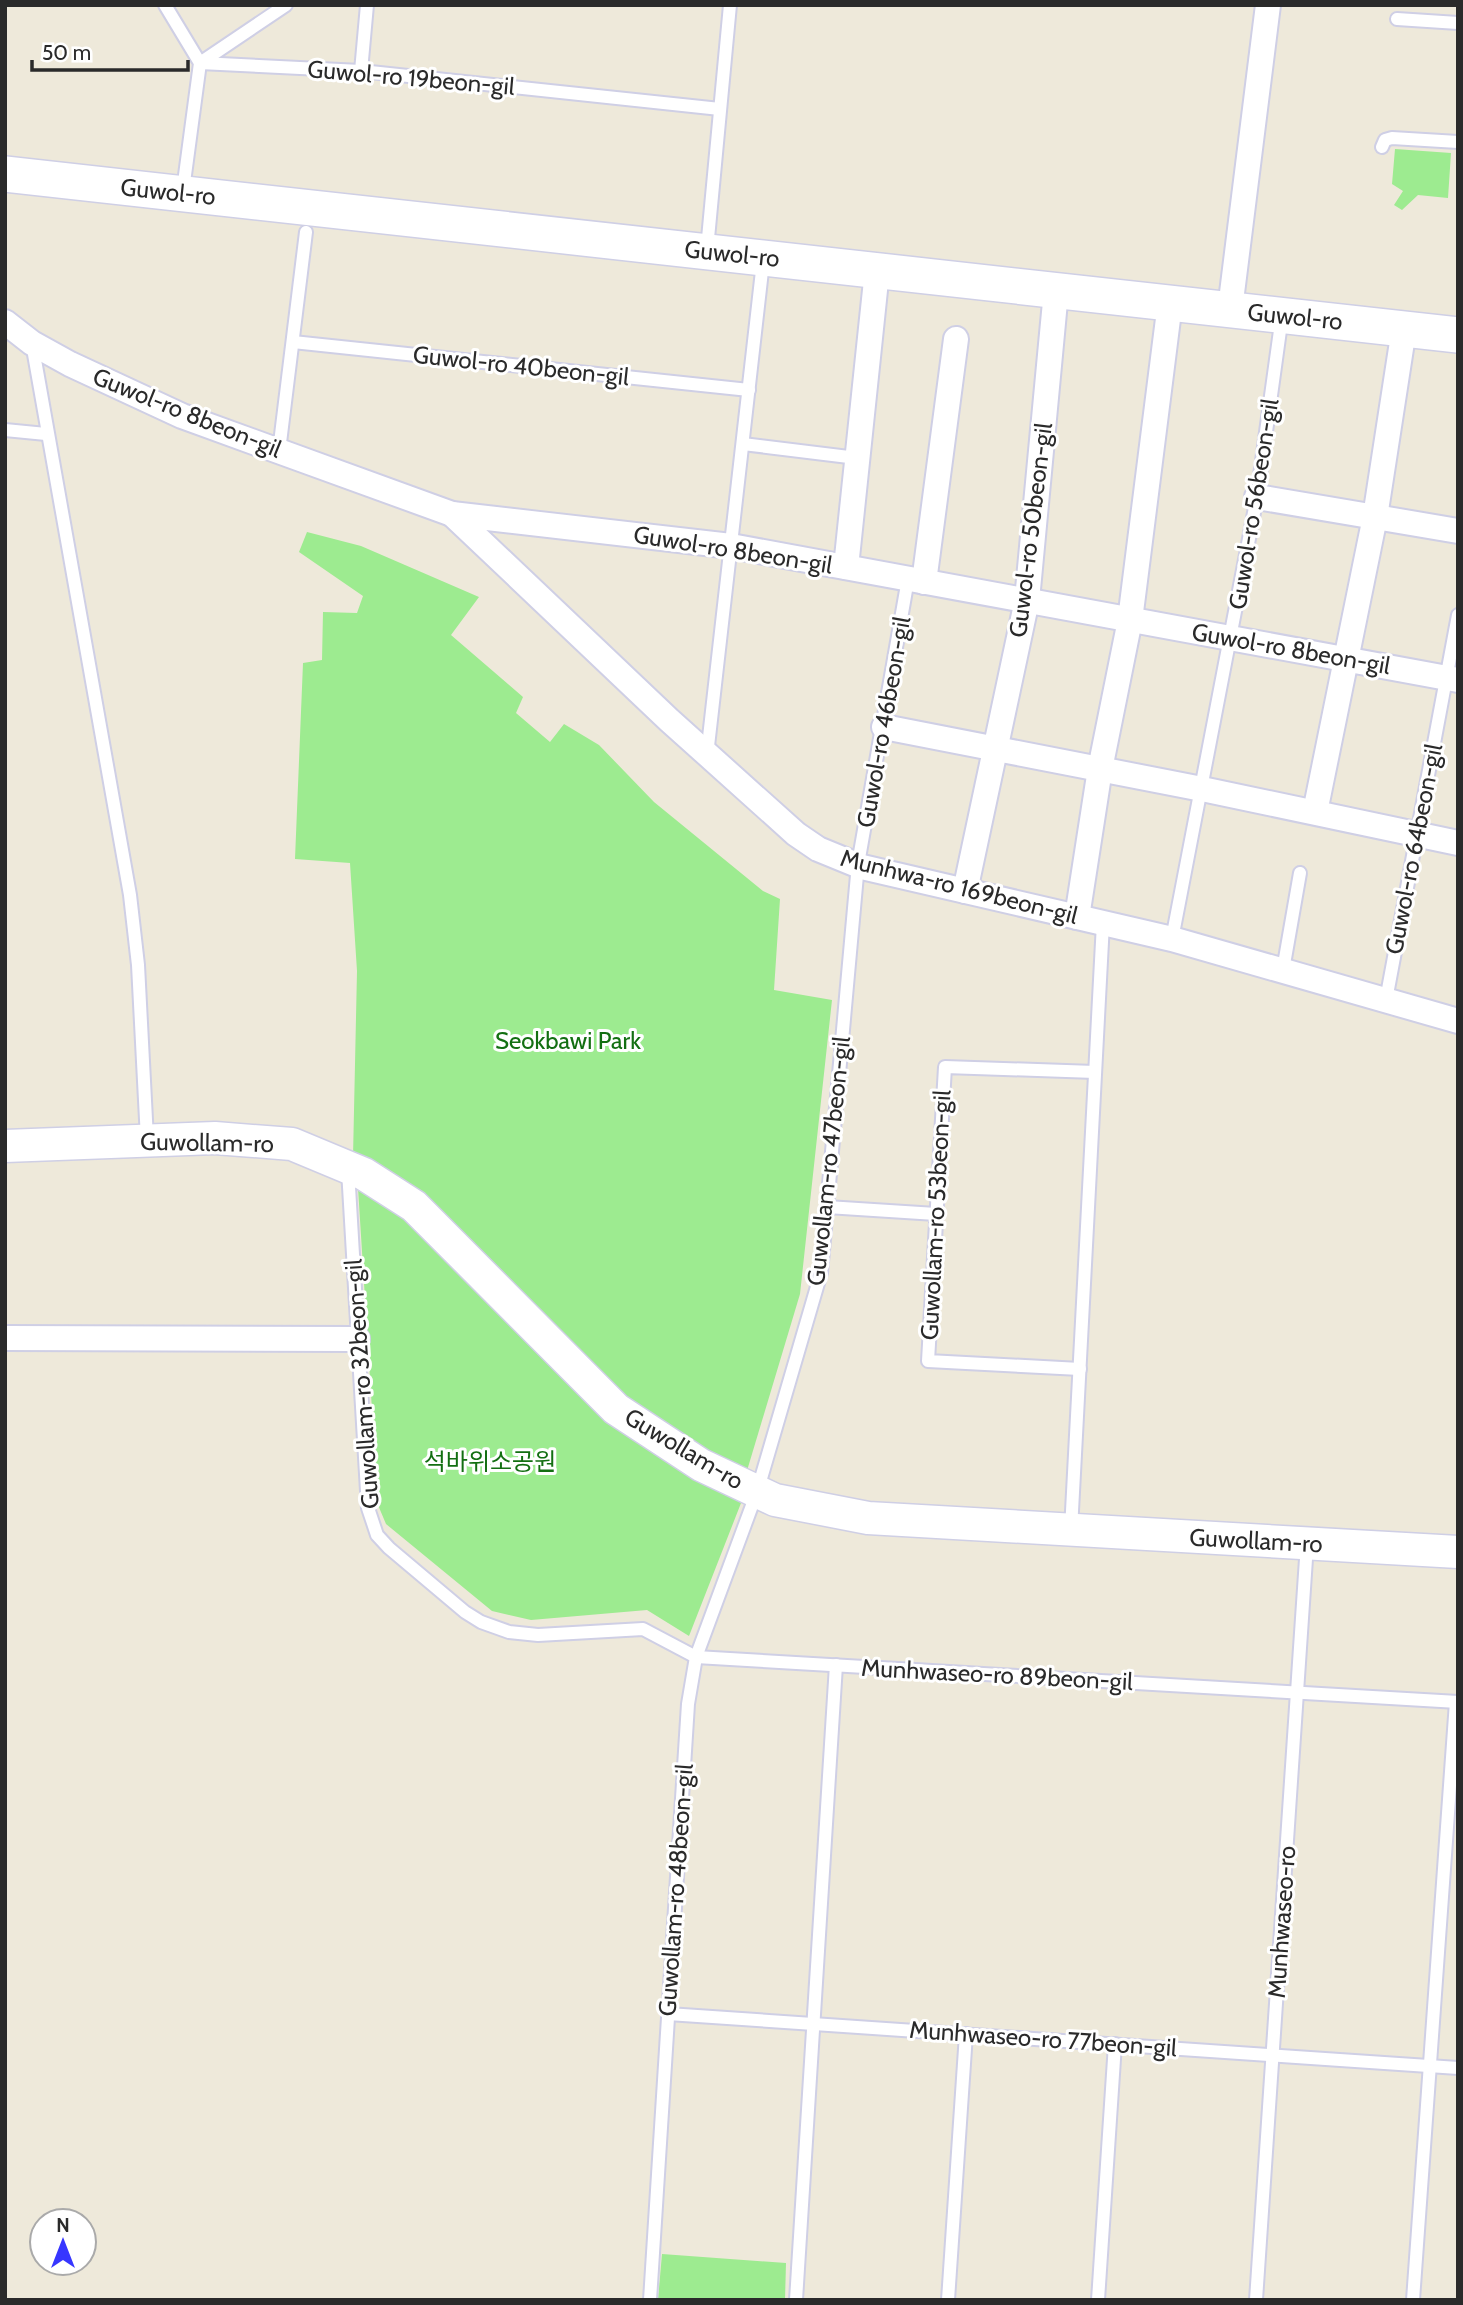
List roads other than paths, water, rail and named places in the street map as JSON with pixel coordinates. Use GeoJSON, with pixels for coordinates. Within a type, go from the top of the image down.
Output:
{"type":"FeatureCollection","features":[{"type":"Feature","properties":{"kind":"main road","name":"Guwol-ro"},"geometry":{"type":"LineString","coordinates":[[5,174],[1458,335]]}},
{"type":"Feature","properties":{"kind":"street"},"geometry":{"type":"LineString","coordinates":[[1230,309],[1268,5]]}},
{"type":"Feature","properties":{"kind":"street"},"geometry":{"type":"LineString","coordinates":[[846,567],[877,271]]}},
{"type":"Feature","properties":{"kind":"street","name":"Guwol-ro 50beon-gil"},"geometry":{"type":"LineString","coordinates":[[965,891],[1027,600],[1056,290]]}},
{"type":"Feature","properties":{"kind":"street"},"geometry":{"type":"LineString","coordinates":[[1077,917],[1100,769],[1129,620],[1170,303]]}},
{"type":"Feature","properties":{"kind":"street","name":"Guwol-ro 8beon-gil"},"geometry":{"type":"LineString","coordinates":[[5,322],[32,343],[70,364],[182,416],[452,514],[731,546],[1452,679]]}},
{"type":"Feature","properties":{"kind":"street"},"geometry":{"type":"LineString","coordinates":[[1315,812],[1375,517],[1404,329]]}},
{"type":"Feature","properties":{"kind":"street"},"geometry":{"type":"LineString","coordinates":[[916,580],[957,339]]}},
{"type":"Feature","properties":{"kind":"street"},"geometry":{"type":"LineString","coordinates":[[1257,497],[1458,531]]}},
{"type":"Feature","properties":{"kind":"street","name":"Munhwa-ro 169beon-gil"},"geometry":{"type":"LineString","coordinates":[[452,514],[708,755],[796,834],[818,849],[858,864],[1172,939],[1458,1021]]}},
{"type":"Feature","properties":{"kind":"street"},"geometry":{"type":"LineString","coordinates":[[884,727],[1202,789],[1458,843]]}},
{"type":"Feature","properties":{"kind":"street","name":"Guwollam-ro"},"geometry":{"type":"LineString","coordinates":[[5,1146],[215,1138],[292,1144],[364,1174],[414,1206],[616,1409],[701,1465],[775,1500],[868,1518],[1458,1552]]}},
{"type":"Feature","properties":{"kind":"street"},"geometry":{"type":"LineString","coordinates":[[5,1338],[357,1339]]}},
{"type":"Feature","properties":{"kind":"lane"},"geometry":{"type":"LineString","coordinates":[[165,5],[200,63],[183,194]]}},
{"type":"Feature","properties":{"kind":"lane"},"geometry":{"type":"LineString","coordinates":[[200,63],[286,5]]}},
{"type":"Feature","properties":{"kind":"lane"},"geometry":{"type":"LineString","coordinates":[[361,71],[367,5]]}},
{"type":"Feature","properties":{"kind":"lane"},"geometry":{"type":"LineString","coordinates":[[707,252],[730,5]]}},
{"type":"Feature","properties":{"kind":"lane"},"geometry":{"type":"LineString","coordinates":[[1397,19],[1458,23]]}},
{"type":"Feature","properties":{"kind":"lane","name":"Guwol-ro 19beon-gil"},"geometry":{"type":"LineString","coordinates":[[200,63],[361,71],[720,108]]}},
{"type":"Feature","properties":{"kind":"lane"},"geometry":{"type":"LineString","coordinates":[[1382,147],[1385,140],[1392,138],[1458,142]]}},
{"type":"Feature","properties":{"kind":"lane"},"geometry":{"type":"LineString","coordinates":[[279,451],[306,232]]}},
{"type":"Feature","properties":{"kind":"lane"},"geometry":{"type":"LineString","coordinates":[[708,755],[764,258]]}},
{"type":"Feature","properties":{"kind":"lane","name":"Guwol-ro 56beon-gil"},"geometry":{"type":"LineString","coordinates":[[1172,939],[1232,639],[1257,497],[1282,316]]}},
{"type":"Feature","properties":{"kind":"lane","name":"Guwol-ro 40beon-gil"},"geometry":{"type":"LineString","coordinates":[[293,342],[749,390]]}},
{"type":"Feature","properties":{"kind":"lane"},"geometry":{"type":"LineString","coordinates":[[32,343],[131,907],[138,965],[147,1141]]}},
{"type":"Feature","properties":{"kind":"lane"},"geometry":{"type":"LineString","coordinates":[[5,430],[46,434]]}},
{"type":"Feature","properties":{"kind":"lane"},"geometry":{"type":"LineString","coordinates":[[743,444],[858,458]]}},
{"type":"Feature","properties":{"kind":"lane","name":"Guwol-ro 46beon-gil"},"geometry":{"type":"LineString","coordinates":[[858,864],[916,580]]}},
{"type":"Feature","properties":{"kind":"lane","name":"Guwol-ro 64beon-gil"},"geometry":{"type":"LineString","coordinates":[[1386,1000],[1417,834],[1452,679],[1458,615]]}},
{"type":"Feature","properties":{"kind":"lane","name":"Guwollam-ro 47beon-gil"},"geometry":{"type":"LineString","coordinates":[[757,1492],[821,1273],[858,864]]}},
{"type":"Feature","properties":{"kind":"lane"},"geometry":{"type":"LineString","coordinates":[[1283,970],[1300,873]]}},
{"type":"Feature","properties":{"kind":"lane"},"geometry":{"type":"LineString","coordinates":[[1071,1530],[1103,923]]}},
{"type":"Feature","properties":{"kind":"lane","name":"Guwollam-ro 53beon-gil"},"geometry":{"type":"LineString","coordinates":[[1080,1369],[928,1361],[945,1067],[1095,1072]]}},
{"type":"Feature","properties":{"kind":"lane","name":"Guwollam-ro 32beon-gil"},"geometry":{"type":"LineString","coordinates":[[347,1167],[368,1508],[377,1535],[388,1548],[464,1612],[499,1629],[538,1636],[643,1629],[696,1657]]}},
{"type":"Feature","properties":{"kind":"lane"},"geometry":{"type":"LineString","coordinates":[[827,1207],[936,1214]]}},
{"type":"Feature","properties":{"kind":"lane","name":"Guwollam-ro 48beon-gil"},"geometry":{"type":"LineString","coordinates":[[650,2300],[688,1704],[696,1657],[757,1492]]}},
{"type":"Feature","properties":{"kind":"lane","name":"Munhwaseo-ro"},"geometry":{"type":"LineString","coordinates":[[1256,2300],[1307,1544]]}},
{"type":"Feature","properties":{"kind":"lane","name":"Munhwaseo-ro 89beon-gil"},"geometry":{"type":"LineString","coordinates":[[696,1657],[1457,1702]]}},
{"type":"Feature","properties":{"kind":"lane"},"geometry":{"type":"LineString","coordinates":[[796,2300],[836,1665]]}},
{"type":"Feature","properties":{"kind":"lane"},"geometry":{"type":"LineString","coordinates":[[1413,2300],[1457,1702]]}},
{"type":"Feature","properties":{"kind":"lane","name":"Munhwaseo-ro 77beon-gil"},"geometry":{"type":"LineString","coordinates":[[668,2014],[1458,2068]]}},
{"type":"Feature","properties":{"kind":"lane"},"geometry":{"type":"LineString","coordinates":[[948,2300],[965,2034]]}},
{"type":"Feature","properties":{"kind":"lane"},"geometry":{"type":"LineString","coordinates":[[1098,2300],[1115,2045]]}},
{"type":"Feature","properties":{"kind":"park label","name":"Seokbawi Park"},"geometry":{"type":"Point","coordinates":[568,1041]}},
{"type":"Feature","properties":{"kind":"park label","name":"석바위소공원"},"geometry":{"type":"Point","coordinates":[490,1462]}}]}
